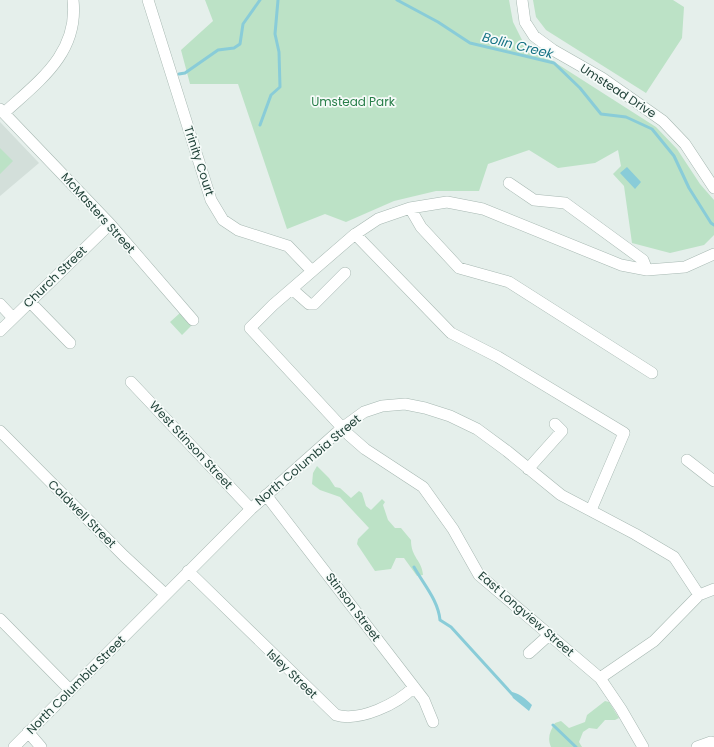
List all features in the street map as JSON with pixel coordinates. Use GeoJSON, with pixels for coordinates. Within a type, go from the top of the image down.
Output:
{"type":"FeatureCollection","features":[{"type":"Feature","properties":{"kind":"street"},"geometry":{"type":"LineString","coordinates":[[2,111],[44,76],[59,59],[67,45],[72,26],[73,0]]}},
{"type":"Feature","properties":{"kind":"street","name":"Trinity Court"},"geometry":{"type":"LineString","coordinates":[[148,0],[211,200],[223,220],[238,230],[288,246],[312,271]]}},
{"type":"Feature","properties":{"kind":"street","name":"Umstead Drive"},"geometry":{"type":"LineString","coordinates":[[522,0],[525,22],[534,36],[553,50],[602,78],[663,121],[685,144],[714,188]]}},
{"type":"Feature","properties":{"kind":"street","name":"McMasters Street"},"geometry":{"type":"LineString","coordinates":[[2,111],[110,224],[193,320]]}},
{"type":"Feature","properties":{"kind":"street"},"geometry":{"type":"LineString","coordinates":[[509,183],[534,200],[565,203],[643,260],[647,270]]}},
{"type":"Feature","properties":{"kind":"street"},"geometry":{"type":"LineString","coordinates":[[345,273],[314,304],[309,304],[292,288],[355,234],[378,219],[410,208],[448,202],[483,209],[621,265],[647,270],[685,267],[714,254]]}},
{"type":"Feature","properties":{"kind":"street"},"geometry":{"type":"LineString","coordinates":[[410,208],[421,227],[459,268],[509,282],[652,372]]}},
{"type":"Feature","properties":{"kind":"street","name":"Church Street"},"geometry":{"type":"LineString","coordinates":[[0,331],[110,224]]}},
{"type":"Feature","properties":{"kind":"street"},"geometry":{"type":"LineString","coordinates":[[355,234],[451,333],[498,357],[624,433],[592,510]]}},
{"type":"Feature","properties":{"kind":"street","name":"East Longview Street"},"geometry":{"type":"LineString","coordinates":[[292,288],[250,328],[342,428],[365,449],[423,487],[453,528],[479,575],[600,678],[621,709],[643,747]]}},
{"type":"Feature","properties":{"kind":"street"},"geometry":{"type":"LineString","coordinates":[[30,302],[70,343]]}},
{"type":"Feature","properties":{"kind":"street"},"geometry":{"type":"LineString","coordinates":[[0,304],[14,318]]}},
{"type":"Feature","properties":{"kind":"street","name":"West Stinson Street"},"geometry":{"type":"LineString","coordinates":[[131,382],[251,509]]}},
{"type":"Feature","properties":{"kind":"street","name":"North Columbia Street"},"geometry":{"type":"LineString","coordinates":[[14,747],[188,571],[266,495],[342,428],[364,412],[382,406],[405,404],[450,416],[477,429],[507,451],[561,495],[592,510],[674,557],[699,596]]}},
{"type":"Feature","properties":{"kind":"street"},"geometry":{"type":"LineString","coordinates":[[528,469],[562,431],[555,424]]}},
{"type":"Feature","properties":{"kind":"street","name":"Caldwell Street"},"geometry":{"type":"LineString","coordinates":[[0,431],[124,556],[165,594]]}},
{"type":"Feature","properties":{"kind":"street"},"geometry":{"type":"LineString","coordinates":[[687,460],[714,481]]}},
{"type":"Feature","properties":{"kind":"street","name":"Stinson Street"},"geometry":{"type":"LineString","coordinates":[[266,495],[424,700],[433,722]]}},
{"type":"Feature","properties":{"kind":"street","name":"Isley Street"},"geometry":{"type":"LineString","coordinates":[[188,571],[336,715],[350,717],[360,715],[394,703],[414,688]]}},
{"type":"Feature","properties":{"kind":"street"},"geometry":{"type":"LineString","coordinates":[[600,678],[654,641],[699,596],[714,589]]}},
{"type":"Feature","properties":{"kind":"street"},"geometry":{"type":"LineString","coordinates":[[0,619],[70,690]]}},
{"type":"Feature","properties":{"kind":"street"},"geometry":{"type":"LineString","coordinates":[[529,653],[549,635]]}},
{"type":"Feature","properties":{"kind":"street"},"geometry":{"type":"LineString","coordinates":[[28,732],[41,747]]}},
{"type":"Feature","properties":{"kind":"street"},"geometry":{"type":"LineString","coordinates":[[697,747],[711,742],[714,743]]}},
{"type":"Feature","properties":{"kind":"shaded area"},"geometry":{"type":"Polygon","coordinates":[[[0,122],[39,163],[0,196],[0,122]]]}},
{"type":"Feature","properties":{"kind":"green space","name":"Umstead Park"},"geometry":{"type":"Polygon","coordinates":[[[205,0],[509,0],[513,22],[523,42],[656,127],[677,149],[700,184],[714,200],[714,235],[704,245],[670,253],[632,243],[624,186],[613,174],[621,166],[618,150],[595,163],[558,168],[529,150],[488,164],[479,191],[436,191],[394,201],[346,222],[325,214],[287,229],[238,84],[190,84],[181,50],[213,21],[205,0]]]}},
{"type":"Feature","properties":{"kind":"green space"},"geometry":{"type":"Polygon","coordinates":[[[533,0],[673,0],[684,7],[682,38],[646,93],[546,30],[536,17],[533,0]]]}},
{"type":"Feature","properties":{"kind":"green space"},"geometry":{"type":"Polygon","coordinates":[[[0,148],[13,161],[0,174],[0,148]]]}},
{"type":"Feature","properties":{"kind":"green space"},"geometry":{"type":"Polygon","coordinates":[[[180,313],[191,326],[182,335],[170,322],[180,313]]]}},
{"type":"Feature","properties":{"kind":"green space"},"geometry":{"type":"Polygon","coordinates":[[[317,466],[329,478],[335,487],[340,488],[351,498],[359,491],[362,493],[366,506],[371,510],[382,499],[385,502],[383,505],[388,520],[395,528],[401,528],[411,540],[411,546],[421,566],[423,575],[417,576],[404,558],[396,558],[391,569],[375,571],[357,544],[358,539],[369,528],[340,497],[320,490],[312,484],[313,473],[317,466]]]}},
{"type":"Feature","properties":{"kind":"green space"},"geometry":{"type":"Polygon","coordinates":[[[605,701],[609,702],[619,718],[615,720],[605,720],[597,729],[589,728],[583,732],[579,742],[582,747],[551,747],[549,741],[550,735],[555,723],[561,721],[569,728],[585,722],[587,715],[605,701]]]}},
{"type":"Feature","properties":{"kind":"water"},"geometry":{"type":"Polygon","coordinates":[[[627,167],[641,182],[635,189],[620,173],[627,167]]]}},
{"type":"Feature","properties":{"kind":"water"},"geometry":{"type":"Polygon","coordinates":[[[510,692],[525,698],[532,705],[529,711],[513,698],[510,692]]]}},
{"type":"Feature","properties":{"kind":"waterway"},"geometry":{"type":"LineString","coordinates":[[179,74],[185,73],[218,50],[234,48],[240,44],[243,24],[260,0]]}},
{"type":"Feature","properties":{"kind":"waterway"},"geometry":{"type":"LineString","coordinates":[[260,125],[271,95],[280,87],[279,52],[275,34],[278,0]]}},
{"type":"Feature","properties":{"kind":"waterway","name":"Bolin Creek"},"geometry":{"type":"LineString","coordinates":[[397,0],[438,22],[470,43],[554,63],[580,88],[601,114],[626,117],[652,129],[674,156],[689,188],[711,223],[714,225]]}},
{"type":"Feature","properties":{"kind":"waterway"},"geometry":{"type":"LineString","coordinates":[[414,567],[434,599],[440,620],[451,627],[512,694]]}},
{"type":"Feature","properties":{"kind":"waterway"},"geometry":{"type":"LineString","coordinates":[[553,725],[576,747]]}}]}
